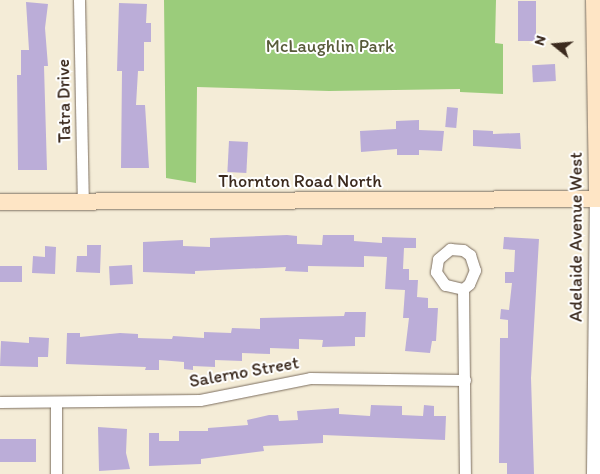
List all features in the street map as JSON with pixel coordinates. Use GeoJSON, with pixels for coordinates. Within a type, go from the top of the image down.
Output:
{"type":"FeatureCollection","features":[{"type":"Feature","properties":{"kind":"main road","name":"Adelaide Avenue West"},"geometry":{"type":"LineString","coordinates":[[594,0],[598,199]]}},
{"type":"Feature","properties":{"kind":"main road","name":"Thornton Road North"},"geometry":{"type":"LineString","coordinates":[[0,202],[598,199]]}},
{"type":"Feature","properties":{"kind":"street","name":"Tatra Drive"},"geometry":{"type":"LineString","coordinates":[[79,0],[83,202]]}},
{"type":"Feature","properties":{"kind":"street","name":"Adelaide Avenue West"},"geometry":{"type":"LineString","coordinates":[[594,474],[598,199]]}},
{"type":"Feature","properties":{"kind":"street"},"geometry":{"type":"LineString","coordinates":[[464,289],[465,474]]}},
{"type":"Feature","properties":{"kind":"street","name":"Salerno Street"},"geometry":{"type":"LineString","coordinates":[[0,402],[56,403],[200,400],[310,378],[465,380]]}},
{"type":"Feature","properties":{"kind":"street"},"geometry":{"type":"LineString","coordinates":[[56,403],[56,474]]}},
{"type":"Feature","properties":{"kind":"green space","name":"McLaughlin Park"},"geometry":{"type":"Polygon","coordinates":[[[164,0],[496,0],[495,43],[503,44],[503,94],[460,92],[460,89],[329,91],[197,87],[196,183],[166,178],[164,0]]]}},
{"type":"Feature","properties":{"kind":"building"},"geometry":{"type":"Polygon","coordinates":[[[518,1],[536,1],[536,41],[518,41],[518,1]]]}},
{"type":"Feature","properties":{"kind":"building"},"geometry":{"type":"Polygon","coordinates":[[[26,2],[48,4],[45,28],[48,66],[44,66],[47,170],[18,170],[17,75],[21,75],[21,50],[29,50],[26,2]]]}},
{"type":"Feature","properties":{"kind":"building"},"geometry":{"type":"Polygon","coordinates":[[[119,3],[147,4],[146,23],[151,23],[151,42],[144,42],[144,71],[138,71],[136,105],[145,105],[149,168],[121,168],[122,71],[117,71],[119,3]]]}},
{"type":"Feature","properties":{"kind":"building"},"geometry":{"type":"Polygon","coordinates":[[[555,64],[556,81],[533,82],[532,65],[555,64]]]}},
{"type":"Feature","properties":{"kind":"building"},"geometry":{"type":"Polygon","coordinates":[[[447,107],[458,108],[456,128],[445,127],[447,107]]]}},
{"type":"Feature","properties":{"kind":"building"},"geometry":{"type":"Polygon","coordinates":[[[419,120],[419,130],[444,131],[442,151],[419,150],[419,155],[397,155],[397,149],[361,152],[360,131],[396,129],[396,121],[419,120]]]}},
{"type":"Feature","properties":{"kind":"building"},"geometry":{"type":"Polygon","coordinates":[[[473,130],[493,131],[493,134],[520,133],[521,149],[473,146],[473,130]]]}},
{"type":"Feature","properties":{"kind":"building"},"geometry":{"type":"Polygon","coordinates":[[[229,141],[248,142],[246,173],[227,172],[229,141]]]}},
{"type":"Feature","properties":{"kind":"building"},"geometry":{"type":"Polygon","coordinates":[[[287,235],[297,236],[297,244],[322,245],[323,235],[354,235],[354,241],[382,243],[382,237],[416,238],[416,248],[404,248],[403,269],[409,269],[409,280],[418,280],[417,297],[428,298],[428,308],[438,308],[436,341],[432,341],[430,353],[405,351],[409,318],[403,318],[405,290],[385,289],[387,257],[364,256],[364,267],[308,266],[308,272],[285,271],[286,267],[195,271],[195,274],[143,272],[143,242],[183,240],[183,246],[210,247],[210,238],[287,235]]]}},
{"type":"Feature","properties":{"kind":"building"},"geometry":{"type":"Polygon","coordinates":[[[504,237],[539,239],[531,378],[534,474],[507,474],[507,463],[499,463],[500,338],[508,338],[508,320],[500,319],[501,309],[509,310],[512,283],[505,283],[505,272],[514,272],[515,250],[503,249],[504,237]]]}},
{"type":"Feature","properties":{"kind":"building"},"geometry":{"type":"Polygon","coordinates":[[[87,245],[101,245],[100,273],[76,272],[77,256],[87,256],[87,245]]]}},
{"type":"Feature","properties":{"kind":"building"},"geometry":{"type":"Polygon","coordinates":[[[45,246],[56,247],[55,274],[32,273],[33,256],[45,257],[45,246]]]}},
{"type":"Feature","properties":{"kind":"building"},"geometry":{"type":"Polygon","coordinates":[[[132,265],[133,284],[110,285],[109,266],[132,265]]]}},
{"type":"Feature","properties":{"kind":"building"},"geometry":{"type":"Polygon","coordinates":[[[0,266],[22,266],[22,282],[0,282],[0,266]]]}},
{"type":"Feature","properties":{"kind":"building"},"geometry":{"type":"Polygon","coordinates":[[[345,312],[366,312],[365,337],[355,337],[355,346],[322,347],[323,340],[299,339],[299,349],[270,348],[270,354],[242,353],[242,361],[215,360],[215,367],[193,366],[193,370],[184,369],[184,362],[159,360],[159,370],[145,370],[146,367],[66,364],[67,333],[80,333],[80,337],[120,333],[138,334],[138,338],[172,339],[173,336],[204,338],[204,332],[231,333],[232,328],[260,329],[260,318],[344,316],[345,312]]]}},
{"type":"Feature","properties":{"kind":"building"},"geometry":{"type":"Polygon","coordinates":[[[29,337],[49,338],[48,357],[38,357],[38,367],[0,366],[1,341],[29,343],[29,337]]]}},
{"type":"Feature","properties":{"kind":"building"},"geometry":{"type":"Polygon","coordinates":[[[371,405],[402,406],[402,415],[423,416],[424,405],[434,406],[434,416],[446,416],[445,440],[323,435],[323,443],[263,446],[264,451],[201,459],[201,464],[149,466],[149,433],[159,433],[159,441],[179,441],[179,431],[208,431],[208,428],[248,425],[247,420],[269,415],[278,415],[279,421],[298,420],[297,411],[339,408],[339,414],[370,416],[371,405]]]}},
{"type":"Feature","properties":{"kind":"building"},"geometry":{"type":"Polygon","coordinates":[[[98,427],[127,429],[126,453],[130,469],[99,471],[98,427]]]}},
{"type":"Feature","properties":{"kind":"building"},"geometry":{"type":"Polygon","coordinates":[[[0,439],[36,439],[36,462],[0,462],[0,439]]]}}]}
